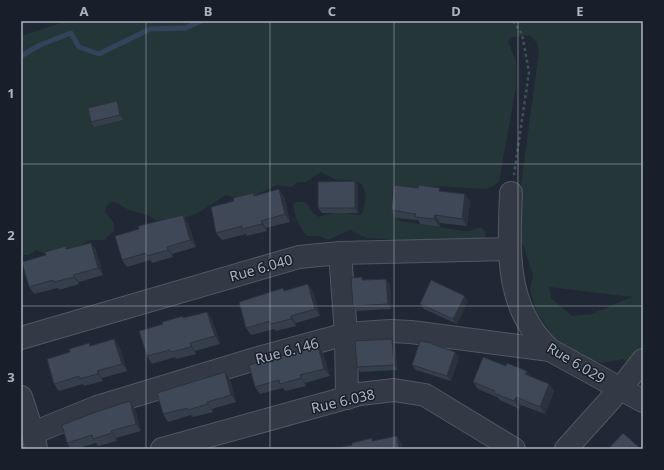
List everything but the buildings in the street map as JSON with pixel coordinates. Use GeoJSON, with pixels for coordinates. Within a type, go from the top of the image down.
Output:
{"type":"FeatureCollection","features":[{"type":"Feature","properties":{"kind":"street","name":"Rue 6.029"},"geometry":{"type":"LineString","coordinates":[[511,193],[509,250],[511,273],[522,309],[543,343],[550,350],[643,401]]}},
{"type":"Feature","properties":{"kind":"street","name":"Rue 6.040"},"geometry":{"type":"LineString","coordinates":[[21,338],[299,257],[340,253],[509,250]]}},
{"type":"Feature","properties":{"kind":"street"},"geometry":{"type":"LineString","coordinates":[[340,253],[346,334],[347,398]]}},
{"type":"Feature","properties":{"kind":"street","name":"Rue 6.146"},"geometry":{"type":"LineString","coordinates":[[35,441],[97,407],[254,359],[346,334],[390,330],[550,350]]}},
{"type":"Feature","properties":{"kind":"street"},"geometry":{"type":"LineString","coordinates":[[566,449],[620,389],[643,360]]}},
{"type":"Feature","properties":{"kind":"street","name":"Rue 6.038"},"geometry":{"type":"LineString","coordinates":[[162,449],[360,394],[394,390],[425,395],[514,449]]}},
{"type":"Feature","properties":{"kind":"street"},"geometry":{"type":"LineString","coordinates":[[21,397],[35,441]]}},
{"type":"Feature","properties":{"kind":"path"},"geometry":{"type":"LineString","coordinates":[[511,193],[529,72],[522,34],[513,21]]}},
{"type":"Feature","properties":{"kind":"shaded area"},"geometry":{"type":"Polygon","coordinates":[[[67,21],[643,21],[643,373],[623,359],[601,363],[573,353],[552,335],[536,311],[530,289],[533,275],[524,247],[520,240],[519,200],[539,51],[537,43],[530,35],[512,37],[508,42],[516,61],[516,87],[499,181],[486,189],[436,186],[425,191],[394,191],[392,199],[393,207],[400,221],[464,231],[470,231],[479,227],[483,229],[486,234],[485,238],[480,241],[466,244],[367,238],[350,230],[328,240],[319,236],[307,236],[296,218],[293,205],[296,202],[306,202],[313,213],[319,217],[335,212],[360,215],[363,212],[366,195],[362,184],[353,180],[337,180],[321,172],[306,182],[298,182],[291,187],[277,185],[245,200],[226,195],[198,213],[184,218],[158,221],[147,215],[129,210],[117,203],[112,202],[106,206],[105,212],[114,223],[114,231],[104,240],[89,240],[78,248],[61,248],[47,255],[36,250],[29,255],[21,255],[21,36],[67,21]],[[549,287],[551,298],[572,316],[592,314],[632,297],[549,287]]]}},
{"type":"Feature","properties":{"kind":"waterway"},"geometry":{"type":"LineString","coordinates":[[21,56],[40,45],[71,33],[79,47],[99,54],[150,29],[186,28],[201,21]]}}]}
